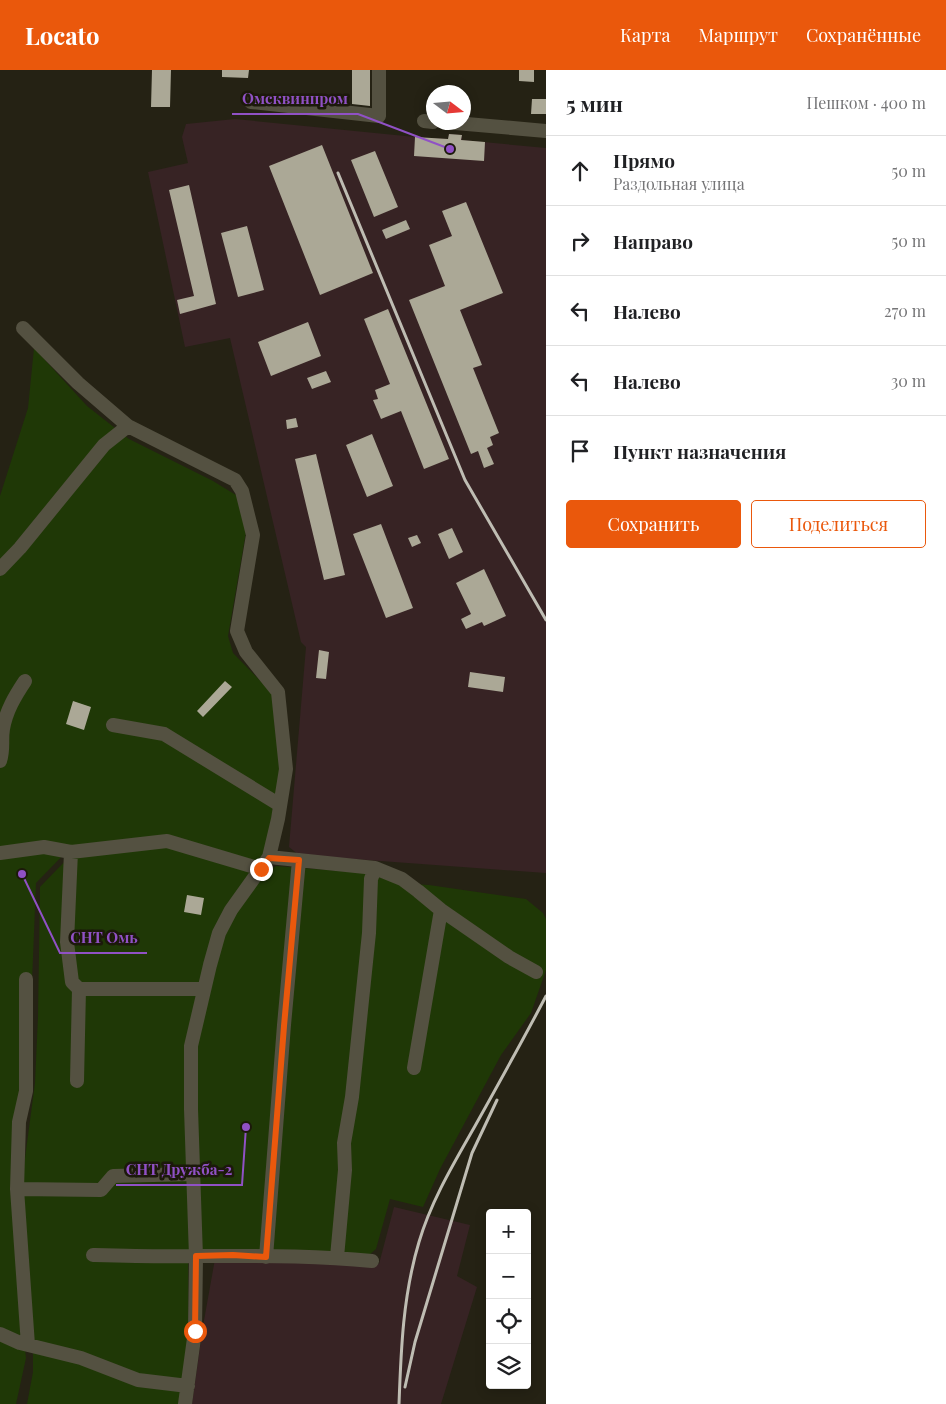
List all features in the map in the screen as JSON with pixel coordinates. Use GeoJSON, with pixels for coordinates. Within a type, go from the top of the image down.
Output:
{"type":"FeatureCollection","features":[{"type":"Feature","properties":{"kind":"street"},"geometry":{"type":"LineString","coordinates":[[251,102],[379,116],[379,70]]}},
{"type":"Feature","properties":{"kind":"street"},"geometry":{"type":"LineString","coordinates":[[471,124],[546,131]]}},
{"type":"Feature","properties":{"kind":"street"},"geometry":{"type":"LineString","coordinates":[[23,328],[78,383],[128,426],[235,480],[242,491],[253,535],[236,631],[246,652],[278,692],[286,769],[280,805],[265,863],[231,910],[219,933],[191,1046],[196,1256],[195,1331],[185,1404]]}},
{"type":"Feature","properties":{"kind":"street"},"geometry":{"type":"LineString","coordinates":[[0,569],[20,548],[104,446],[128,426]]}},
{"type":"Feature","properties":{"kind":"street"},"geometry":{"type":"LineString","coordinates":[[0,760],[3,750],[3,729],[11,703],[25,681]]}},
{"type":"Feature","properties":{"kind":"street"},"geometry":{"type":"LineString","coordinates":[[113,725],[164,734],[280,805]]}},
{"type":"Feature","properties":{"kind":"street"},"geometry":{"type":"LineString","coordinates":[[0,853],[44,847],[71,852],[168,841],[265,863],[299,860],[375,868],[402,879],[441,910],[509,957],[536,972]]}},
{"type":"Feature","properties":{"kind":"street"},"geometry":{"type":"LineString","coordinates":[[71,852],[67,942],[72,982],[79,989],[204,989]]}},
{"type":"Feature","properties":{"kind":"street"},"geometry":{"type":"LineString","coordinates":[[266,1257],[299,860]]}},
{"type":"Feature","properties":{"kind":"street"},"geometry":{"type":"LineString","coordinates":[[337,1258],[345,1170],[344,1143],[352,1097],[369,933],[372,879],[375,868]]}},
{"type":"Feature","properties":{"kind":"street"},"geometry":{"type":"LineString","coordinates":[[414,1068],[441,910]]}},
{"type":"Feature","properties":{"kind":"street"},"geometry":{"type":"LineString","coordinates":[[26,979],[26,1091],[20,1122],[17,1189],[28,1345]]}},
{"type":"Feature","properties":{"kind":"street"},"geometry":{"type":"LineString","coordinates":[[77,1081],[79,989]]}},
{"type":"Feature","properties":{"kind":"street"},"geometry":{"type":"LineString","coordinates":[[17,1189],[102,1190],[113,1176],[193,1174]]}},
{"type":"Feature","properties":{"kind":"street"},"geometry":{"type":"LineString","coordinates":[[93,1255],[233,1255],[372,1261]]}},
{"type":"Feature","properties":{"kind":"street"},"geometry":{"type":"LineString","coordinates":[[0,1334],[28,1345],[81,1358],[138,1380],[188,1386]]}},
{"type":"Feature","properties":{"kind":"shaded area"},"geometry":{"type":"Polygon","coordinates":[[[235,119],[415,137],[448,139],[449,134],[462,135],[462,140],[546,148],[546,873],[299,855],[289,847],[306,647],[301,642],[230,338],[185,347],[148,172],[188,163],[182,137],[186,124],[235,119]]]}},
{"type":"Feature","properties":{"kind":"shaded area"},"geometry":{"type":"Polygon","coordinates":[[[394,1207],[470,1225],[457,1276],[477,1287],[441,1404],[192,1404],[215,1259],[379,1264],[394,1207]]]}},
{"type":"Feature","properties":{"kind":"green space"},"geometry":{"type":"Polygon","coordinates":[[[34,348],[87,406],[129,439],[213,481],[236,495],[246,532],[228,636],[233,653],[272,693],[281,769],[264,855],[257,865],[197,846],[68,850],[36,883],[32,982],[22,1125],[21,1314],[26,1358],[16,1404],[0,1404],[0,496],[28,408],[34,348]]]}},
{"type":"Feature","properties":{"kind":"green space"},"geometry":{"type":"Polygon","coordinates":[[[170,844],[266,873],[276,866],[367,873],[397,883],[429,885],[526,899],[543,913],[546,919],[546,970],[531,1013],[501,1055],[440,1169],[423,1207],[390,1199],[376,1249],[368,1256],[188,1250],[189,1338],[181,1404],[27,1404],[33,1372],[33,1324],[19,1203],[35,1083],[40,887],[70,856],[170,844]]]}},
{"type":"Feature","properties":{"kind":"building"},"geometry":{"type":"Polygon","coordinates":[[[152,70],[171,70],[170,107],[151,107],[152,70]]]}},
{"type":"Feature","properties":{"kind":"building"},"geometry":{"type":"Polygon","coordinates":[[[222,70],[249,70],[248,78],[222,77],[222,70]]]}},
{"type":"Feature","properties":{"kind":"building"},"geometry":{"type":"Polygon","coordinates":[[[352,70],[370,70],[370,106],[352,104],[352,70]]]}},
{"type":"Feature","properties":{"kind":"building"},"geometry":{"type":"Polygon","coordinates":[[[519,70],[534,70],[534,82],[519,81],[519,70]]]}},
{"type":"Feature","properties":{"kind":"building"},"geometry":{"type":"Polygon","coordinates":[[[532,99],[546,99],[546,114],[531,114],[532,99]]]}},
{"type":"Feature","properties":{"kind":"building"},"geometry":{"type":"Polygon","coordinates":[[[449,134],[462,135],[461,140],[485,142],[484,161],[414,156],[415,137],[448,139],[449,134]]]}},
{"type":"Feature","properties":{"kind":"building"},"geometry":{"type":"Polygon","coordinates":[[[322,145],[373,273],[320,295],[269,166],[322,145]]]}},
{"type":"Feature","properties":{"kind":"building"},"geometry":{"type":"Polygon","coordinates":[[[375,151],[398,207],[374,217],[351,160],[375,151]]]}},
{"type":"Feature","properties":{"kind":"building"},"geometry":{"type":"Polygon","coordinates":[[[189,185],[216,304],[180,314],[177,300],[194,296],[169,190],[189,185]]]}},
{"type":"Feature","properties":{"kind":"building"},"geometry":{"type":"Polygon","coordinates":[[[466,202],[503,293],[460,310],[482,365],[473,368],[499,433],[490,437],[493,445],[487,448],[494,464],[484,468],[478,451],[471,454],[409,300],[445,286],[429,245],[452,236],[442,211],[466,202]]]}},
{"type":"Feature","properties":{"kind":"building"},"geometry":{"type":"Polygon","coordinates":[[[406,220],[410,229],[386,239],[382,230],[406,220]]]}},
{"type":"Feature","properties":{"kind":"building"},"geometry":{"type":"Polygon","coordinates":[[[247,226],[264,290],[238,297],[221,233],[247,226]]]}},
{"type":"Feature","properties":{"kind":"building"},"geometry":{"type":"Polygon","coordinates":[[[388,309],[449,459],[424,469],[401,411],[381,419],[373,400],[378,399],[375,390],[390,384],[364,319],[388,309]]]}},
{"type":"Feature","properties":{"kind":"building"},"geometry":{"type":"Polygon","coordinates":[[[308,322],[321,356],[271,376],[258,342],[308,322]]]}},
{"type":"Feature","properties":{"kind":"building"},"geometry":{"type":"Polygon","coordinates":[[[326,371],[331,382],[312,389],[307,378],[326,371]]]}},
{"type":"Feature","properties":{"kind":"building"},"geometry":{"type":"Polygon","coordinates":[[[296,418],[298,427],[287,429],[286,420],[296,418]]]}},
{"type":"Feature","properties":{"kind":"building"},"geometry":{"type":"Polygon","coordinates":[[[372,434],[393,486],[367,497],[346,445],[372,434]]]}},
{"type":"Feature","properties":{"kind":"building"},"geometry":{"type":"Polygon","coordinates":[[[316,454],[345,575],[324,580],[295,459],[316,454]]]}},
{"type":"Feature","properties":{"kind":"building"},"geometry":{"type":"Polygon","coordinates":[[[381,524],[413,608],[386,618],[353,534],[381,524]]]}},
{"type":"Feature","properties":{"kind":"building"},"geometry":{"type":"Polygon","coordinates":[[[452,528],[463,552],[449,559],[438,534],[452,528]]]}},
{"type":"Feature","properties":{"kind":"building"},"geometry":{"type":"Polygon","coordinates":[[[417,535],[421,543],[412,547],[408,538],[417,535]]]}},
{"type":"Feature","properties":{"kind":"building"},"geometry":{"type":"Polygon","coordinates":[[[484,569],[506,616],[484,626],[482,622],[466,629],[461,619],[471,614],[456,583],[484,569]]]}},
{"type":"Feature","properties":{"kind":"building"},"geometry":{"type":"Polygon","coordinates":[[[319,650],[329,652],[326,679],[316,678],[319,650]]]}},
{"type":"Feature","properties":{"kind":"building"},"geometry":{"type":"Polygon","coordinates":[[[470,672],[505,677],[503,692],[468,687],[470,672]]]}},
{"type":"Feature","properties":{"kind":"building"},"geometry":{"type":"Polygon","coordinates":[[[225,681],[232,687],[203,717],[197,711],[225,681]]]}},
{"type":"Feature","properties":{"kind":"building"},"geometry":{"type":"Polygon","coordinates":[[[73,701],[91,707],[84,730],[66,724],[73,701]]]}},
{"type":"Feature","properties":{"kind":"building"},"geometry":{"type":"Polygon","coordinates":[[[187,895],[204,898],[201,915],[184,912],[187,895]]]}},
{"type":"Feature","properties":{"kind":"railway"},"geometry":{"type":"LineString","coordinates":[[338,173],[465,480],[546,620]]}},
{"type":"Feature","properties":{"kind":"railway"},"geometry":{"type":"LineString","coordinates":[[399,1404],[406,1302],[409,1282],[424,1227],[444,1182],[546,996]]}},
{"type":"Feature","properties":{"kind":"railway"},"geometry":{"type":"LineString","coordinates":[[405,1387],[415,1342],[472,1153],[497,1100]]}},
{"type":"Feature","properties":{"kind":"place","name":"Омсквинпром"},"geometry":{"type":"Point","coordinates":[450,149]}},
{"type":"Feature","properties":{"kind":"place","name":"СНТ Омь"},"geometry":{"type":"Point","coordinates":[22,874]}},
{"type":"Feature","properties":{"kind":"place","name":"СНТ Дружба-2"},"geometry":{"type":"Point","coordinates":[246,1127]}},
{"type":"Feature","properties":{"kind":"route"},"geometry":{"type":"LineString","coordinates":[[195,1331],[196,1256],[233,1255],[266,1257],[299,860],[269,858],[261,869]]}}]}
